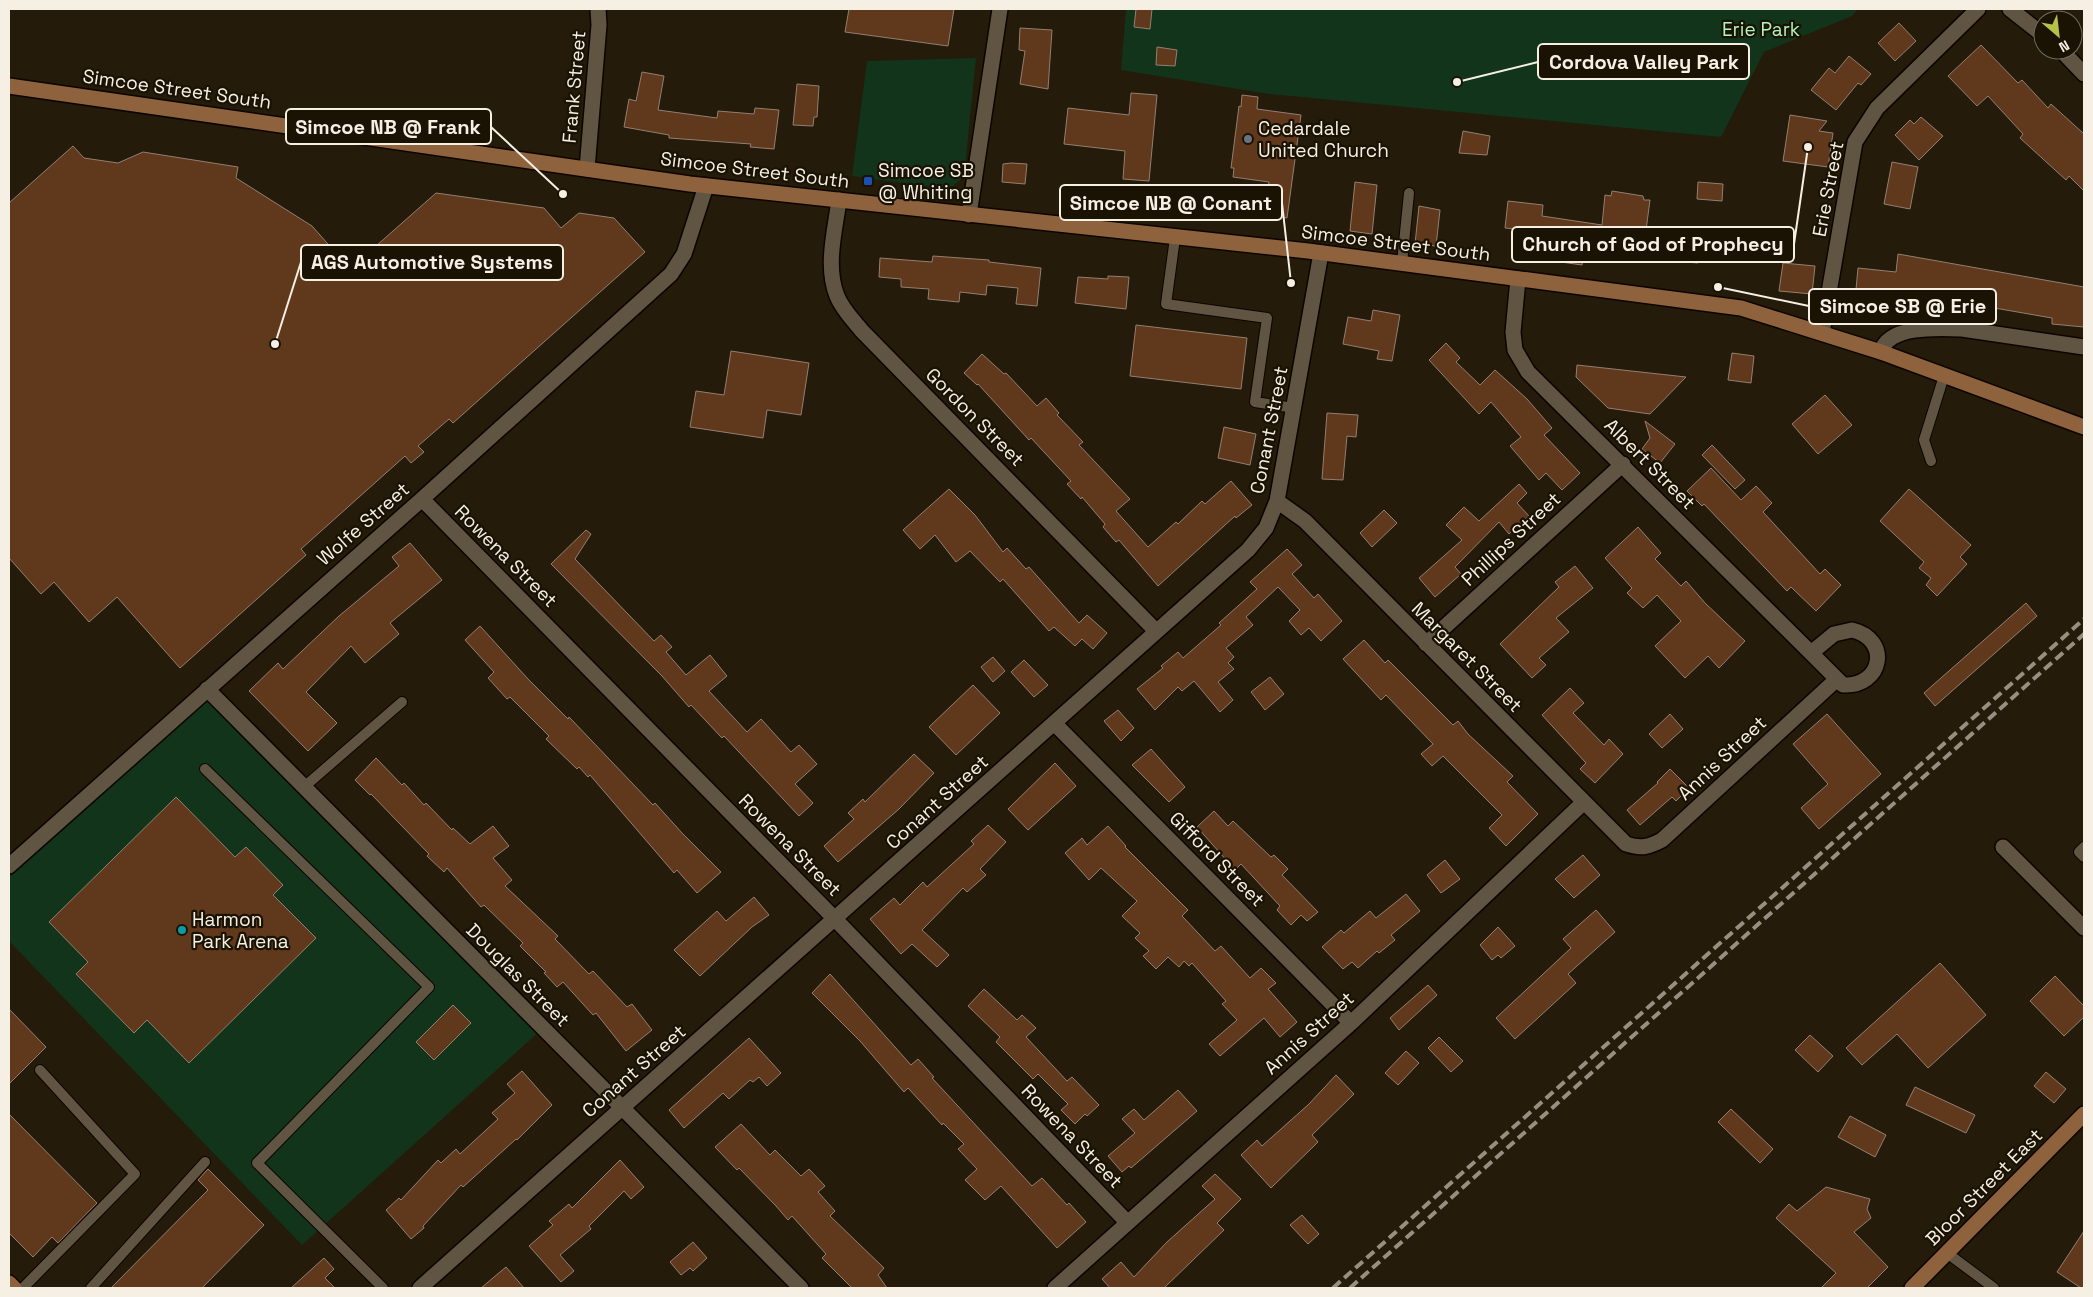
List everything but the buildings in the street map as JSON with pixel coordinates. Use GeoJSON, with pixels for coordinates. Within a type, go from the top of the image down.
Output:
{"type":"FeatureCollection","features":[{"type":"Feature","properties":{"kind":"main road","name":"Simcoe Street South"},"geometry":{"type":"LineString","coordinates":[[9,86],[706,186],[1322,253],[1741,308],[1881,352],[2084,427]]}},
{"type":"Feature","properties":{"kind":"main road","name":"Bloor Street East"},"geometry":{"type":"LineString","coordinates":[[1912,1288],[2084,1114]]}},
{"type":"Feature","properties":{"kind":"main road"},"geometry":{"type":"LineString","coordinates":[[9,1283],[14,1288]]}},
{"type":"Feature","properties":{"kind":"street","name":"Frank Street"},"geometry":{"type":"LineString","coordinates":[[587,169],[599,25],[598,9]]}},
{"type":"Feature","properties":{"kind":"street"},"geometry":{"type":"LineString","coordinates":[[969,215],[1000,9]]}},
{"type":"Feature","properties":{"kind":"street","name":"Erie Street"},"geometry":{"type":"LineString","coordinates":[[1822,333],[1855,142],[1877,108],[1978,9]]}},
{"type":"Feature","properties":{"kind":"street"},"geometry":{"type":"LineString","coordinates":[[2010,9],[2033,27]]}},
{"type":"Feature","properties":{"kind":"street"},"geometry":{"type":"LineString","coordinates":[[2070,60],[2084,74]]}},
{"type":"Feature","properties":{"kind":"street","name":"Wolfe Street"},"geometry":{"type":"LineString","coordinates":[[9,866],[422,499],[671,274],[684,254],[706,186]]}},
{"type":"Feature","properties":{"kind":"street","name":"Gordon Street"},"geometry":{"type":"LineString","coordinates":[[839,200],[832,262],[833,279],[838,296],[847,313],[1156,631]]}},
{"type":"Feature","properties":{"kind":"street","name":"Conant Street"},"geometry":{"type":"LineString","coordinates":[[420,1288],[1248,550],[1266,528],[1277,501],[1322,253]]}},
{"type":"Feature","properties":{"kind":"street","name":"Albert Street"},"geometry":{"type":"LineString","coordinates":[[1518,279],[1513,332],[1515,350],[1528,372],[1836,680]]}},
{"type":"Feature","properties":{"kind":"street"},"geometry":{"type":"LineString","coordinates":[[1881,352],[1885,341],[1893,336],[1901,333],[1943,328],[1962,329],[2084,347]]}},
{"type":"Feature","properties":{"kind":"street","name":"Phillips Street"},"geometry":{"type":"LineString","coordinates":[[1426,644],[1622,464]]}},
{"type":"Feature","properties":{"kind":"street","name":"Rowena Street"},"geometry":{"type":"LineString","coordinates":[[422,499],[835,919],[1127,1222]]}},
{"type":"Feature","properties":{"kind":"street","name":"Margaret Street"},"geometry":{"type":"LineString","coordinates":[[1277,501],[1305,521],[1626,844]]}},
{"type":"Feature","properties":{"kind":"street"},"geometry":{"type":"LineString","coordinates":[[1811,653],[1834,634],[1843,630],[1852,630],[1869,637],[1877,653],[1874,671],[1861,683],[1843,684],[1836,680]]}},
{"type":"Feature","properties":{"kind":"street","name":"Annis Street"},"geometry":{"type":"LineString","coordinates":[[1626,844],[1648,848],[1662,840],[1836,680]]}},
{"type":"Feature","properties":{"kind":"street","name":"Douglas Street"},"geometry":{"type":"LineString","coordinates":[[207,689],[801,1288]]}},
{"type":"Feature","properties":{"kind":"street","name":"Gifford Street"},"geometry":{"type":"LineString","coordinates":[[1054,723],[1351,1023]]}},
{"type":"Feature","properties":{"kind":"street","name":"Annis Street"},"geometry":{"type":"LineString","coordinates":[[1055,1288],[1351,1023],[1584,802]]}},
{"type":"Feature","properties":{"kind":"street"},"geometry":{"type":"LineString","coordinates":[[2003,847],[2084,928]]}},
{"type":"Feature","properties":{"kind":"lane"},"geometry":{"type":"LineString","coordinates":[[1402,263],[1409,193]]}},
{"type":"Feature","properties":{"kind":"lane"},"geometry":{"type":"LineString","coordinates":[[1175,238],[1166,304],[1267,318],[1255,402],[1294,408]]}},
{"type":"Feature","properties":{"kind":"lane"},"geometry":{"type":"LineString","coordinates":[[1931,461],[1924,440],[1944,376]]}},
{"type":"Feature","properties":{"kind":"lane"},"geometry":{"type":"LineString","coordinates":[[304,787],[402,702]]}},
{"type":"Feature","properties":{"kind":"lane"},"geometry":{"type":"LineString","coordinates":[[205,769],[429,986],[257,1163],[384,1288]]}},
{"type":"Feature","properties":{"kind":"lane"},"geometry":{"type":"LineString","coordinates":[[2084,847],[2079,852],[2084,857]]}},
{"type":"Feature","properties":{"kind":"lane"},"geometry":{"type":"LineString","coordinates":[[23,1288],[134,1174],[40,1070]]}},
{"type":"Feature","properties":{"kind":"lane"},"geometry":{"type":"LineString","coordinates":[[91,1288],[205,1162]]}},
{"type":"Feature","properties":{"kind":"lane"},"geometry":{"type":"LineString","coordinates":[[1947,1253],[1994,1288]]}},
{"type":"Feature","properties":{"kind":"green space","name":"Erie Park"},"geometry":{"type":"Polygon","coordinates":[[[1126,9],[1858,9],[1852,16],[1764,52],[1721,137],[1269,94],[1121,70],[1126,9]]]}},
{"type":"Feature","properties":{"kind":"green space"},"geometry":{"type":"Polygon","coordinates":[[[976,58],[964,177],[949,189],[852,176],[867,61],[976,58]]]}},
{"type":"Feature","properties":{"kind":"green space"},"geometry":{"type":"Polygon","coordinates":[[[208,699],[540,1031],[302,1245],[9,941],[9,877],[208,699]]]}},
{"type":"Feature","properties":{"kind":"railway"},"geometry":{"type":"LineString","coordinates":[[1333,1288],[2084,619]]}},
{"type":"Feature","properties":{"kind":"railway"},"geometry":{"type":"LineString","coordinates":[[1350,1288],[2084,634]]}},
{"type":"Feature","properties":{"kind":"place","name":"Cordova Valley Park"},"geometry":{"type":"Point","coordinates":[1457,82]}},
{"type":"Feature","properties":{"kind":"place","name":"Cedardale United Church"},"geometry":{"type":"Point","coordinates":[1248,139]}},
{"type":"Feature","properties":{"kind":"place","name":"Church of God of Prophecy"},"geometry":{"type":"Point","coordinates":[1808,147]}},
{"type":"Feature","properties":{"kind":"place","name":"Simcoe SB @ Whiting"},"geometry":{"type":"Point","coordinates":[868,181]}},
{"type":"Feature","properties":{"kind":"place","name":"Simcoe NB @ Frank"},"geometry":{"type":"Point","coordinates":[563,194]}},
{"type":"Feature","properties":{"kind":"place","name":"Simcoe NB @ Conant"},"geometry":{"type":"Point","coordinates":[1291,283]}},
{"type":"Feature","properties":{"kind":"place","name":"Simcoe SB @ Erie"},"geometry":{"type":"Point","coordinates":[1718,287]}},
{"type":"Feature","properties":{"kind":"place","name":"AGS Automotive Systems"},"geometry":{"type":"Point","coordinates":[275,344]}},
{"type":"Feature","properties":{"kind":"place","name":"Harmon Park Arena"},"geometry":{"type":"Point","coordinates":[182,930]}}]}
